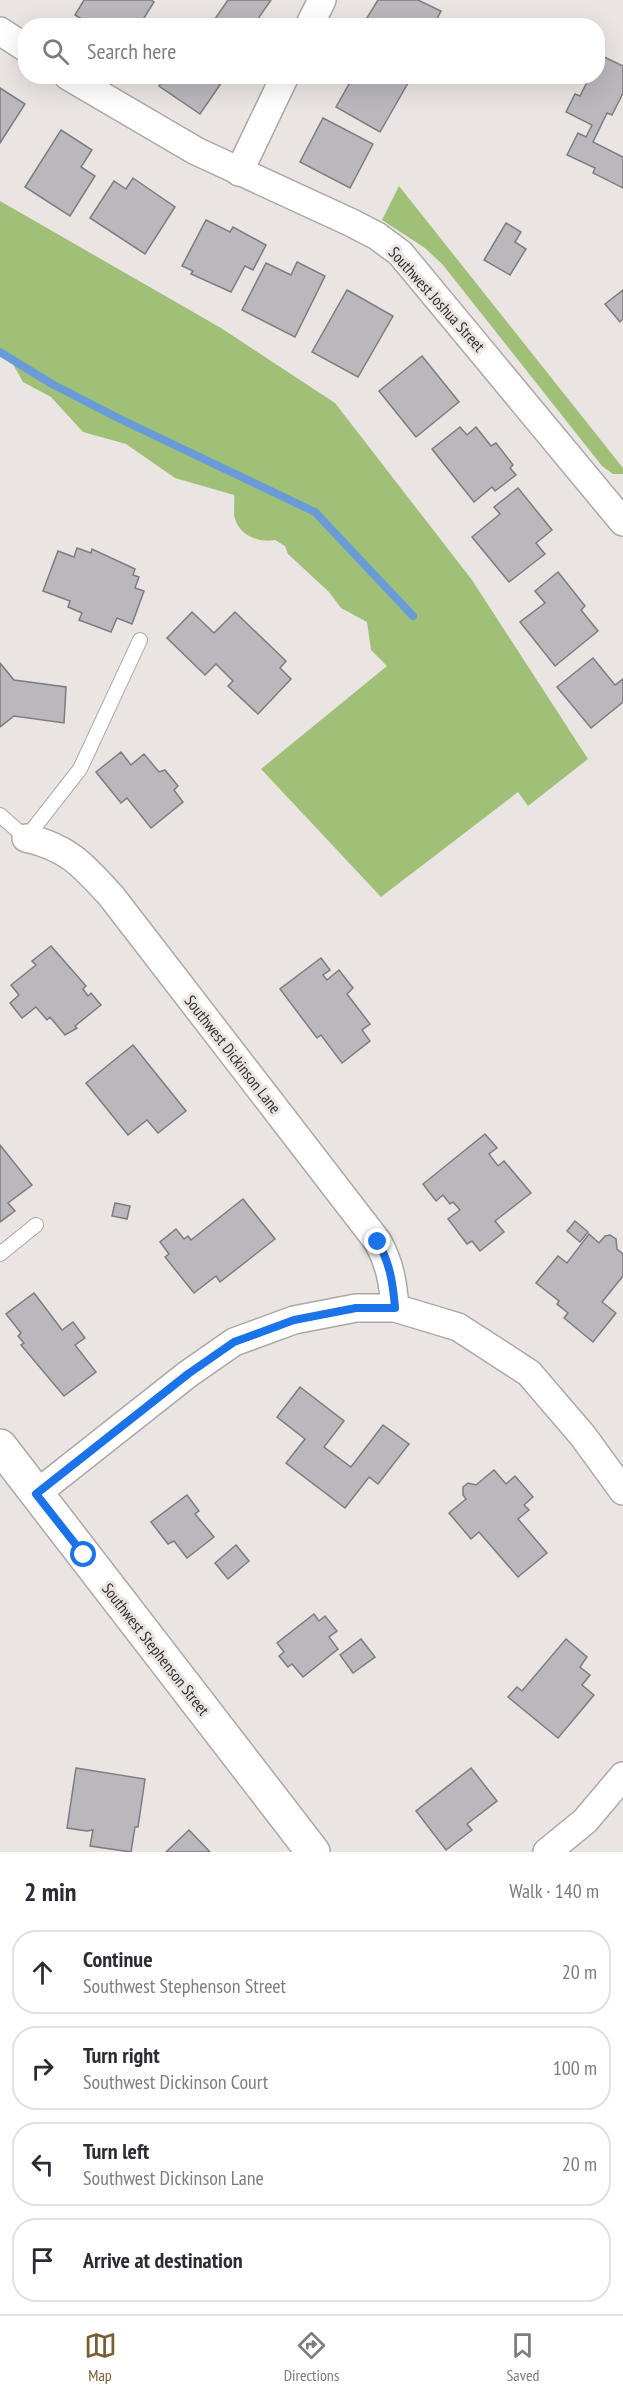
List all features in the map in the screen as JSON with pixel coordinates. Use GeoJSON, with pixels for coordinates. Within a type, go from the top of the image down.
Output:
{"type":"FeatureCollection","features":[{"type":"Feature","properties":{"kind":"street"},"geometry":{"type":"LineString","coordinates":[[313,18],[322,0]]}},
{"type":"Feature","properties":{"kind":"street"},"geometry":{"type":"LineString","coordinates":[[0,31],[18,43]]}},
{"type":"Feature","properties":{"kind":"street","name":"Southwest Joshua Street"},"geometry":{"type":"LineString","coordinates":[[81,84],[134,117],[239,172],[352,223],[377,236],[400,253],[623,522]]}},
{"type":"Feature","properties":{"kind":"street"},"geometry":{"type":"LineString","coordinates":[[239,172],[281,84]]}},
{"type":"Feature","properties":{"kind":"street","name":"Southwest Dickinson Lane"},"geometry":{"type":"LineString","coordinates":[[26,838],[52,843],[86,868],[112,897],[378,1242],[388,1261],[393,1278],[395,1308]]}},
{"type":"Feature","properties":{"kind":"street"},"geometry":{"type":"LineString","coordinates":[[36,1494],[188,1374],[234,1342],[294,1320],[356,1308],[395,1308],[458,1327],[529,1373],[583,1436],[623,1491]]}},
{"type":"Feature","properties":{"kind":"street","name":"Southwest Stephenson Street"},"geometry":{"type":"LineString","coordinates":[[0,1446],[313,1852]]}},
{"type":"Feature","properties":{"kind":"street"},"geometry":{"type":"LineString","coordinates":[[547,1852],[585,1821],[623,1776]]}},
{"type":"Feature","properties":{"kind":"lane"},"geometry":{"type":"LineString","coordinates":[[0,815],[26,838],[80,769],[140,640]]}},
{"type":"Feature","properties":{"kind":"lane"},"geometry":{"type":"LineString","coordinates":[[0,1254],[36,1225]]}},
{"type":"Feature","properties":{"kind":"green space"},"geometry":{"type":"Polygon","coordinates":[[[399,186],[623,468],[623,474],[613,474],[602,466],[443,265],[425,248],[382,220],[399,186]]]}},
{"type":"Feature","properties":{"kind":"green space"},"geometry":{"type":"Polygon","coordinates":[[[0,201],[221,328],[335,403],[472,580],[588,759],[528,806],[518,792],[381,897],[261,769],[387,666],[371,650],[367,622],[341,608],[329,592],[288,554],[285,546],[275,540],[251,537],[241,530],[234,517],[234,495],[175,478],[126,444],[83,432],[51,397],[23,382],[10,359],[0,353],[0,201]]]}},
{"type":"Feature","properties":{"kind":"building"},"geometry":{"type":"Polygon","coordinates":[[[84,0],[151,0],[154,2],[144,18],[80,18],[75,15],[84,0]]]}},
{"type":"Feature","properties":{"kind":"building"},"geometry":{"type":"Polygon","coordinates":[[[228,0],[271,0],[259,18],[216,18],[228,0]]]}},
{"type":"Feature","properties":{"kind":"building"},"geometry":{"type":"Polygon","coordinates":[[[378,0],[418,0],[441,11],[437,18],[367,18],[378,0]]]}},
{"type":"Feature","properties":{"kind":"building"},"geometry":{"type":"Polygon","coordinates":[[[605,57],[623,66],[623,93],[612,115],[607,113],[593,142],[623,157],[623,188],[593,173],[595,168],[567,155],[578,133],[586,137],[592,125],[566,112],[575,94],[580,96],[586,84],[605,84],[605,57]]]}},
{"type":"Feature","properties":{"kind":"building"},"geometry":{"type":"Polygon","coordinates":[[[160,84],[221,84],[200,114],[159,86],[160,84]]]}},
{"type":"Feature","properties":{"kind":"building"},"geometry":{"type":"Polygon","coordinates":[[[349,84],[407,84],[380,132],[336,107],[349,84]]]}},
{"type":"Feature","properties":{"kind":"building"},"geometry":{"type":"Polygon","coordinates":[[[0,88],[25,104],[0,143],[0,88]]]}},
{"type":"Feature","properties":{"kind":"building"},"geometry":{"type":"Polygon","coordinates":[[[323,118],[373,144],[350,188],[300,162],[323,118]]]}},
{"type":"Feature","properties":{"kind":"building"},"geometry":{"type":"Polygon","coordinates":[[[61,130],[92,150],[81,167],[95,176],[70,216],[25,187],[61,130]]]}},
{"type":"Feature","properties":{"kind":"building"},"geometry":{"type":"Polygon","coordinates":[[[133,178],[175,207],[145,254],[90,218],[114,181],[126,189],[133,178]]]}},
{"type":"Feature","properties":{"kind":"building"},"geometry":{"type":"Polygon","coordinates":[[[206,220],[230,232],[233,227],[266,245],[253,270],[245,266],[231,292],[191,274],[193,271],[182,266],[206,220]]]}},
{"type":"Feature","properties":{"kind":"building"},"geometry":{"type":"Polygon","coordinates":[[[506,223],[521,232],[515,242],[526,249],[510,275],[484,260],[506,223]]]}},
{"type":"Feature","properties":{"kind":"building"},"geometry":{"type":"Polygon","coordinates":[[[297,262],[325,276],[295,337],[242,310],[266,263],[291,275],[297,262]]]}},
{"type":"Feature","properties":{"kind":"building"},"geometry":{"type":"Polygon","coordinates":[[[347,290],[393,316],[358,377],[312,352],[347,290]]]}},
{"type":"Feature","properties":{"kind":"building"},"geometry":{"type":"Polygon","coordinates":[[[623,290],[623,319],[620,322],[605,304],[623,290]]]}},
{"type":"Feature","properties":{"kind":"building"},"geometry":{"type":"Polygon","coordinates":[[[422,356],[459,402],[416,437],[379,391],[422,356]]]}},
{"type":"Feature","properties":{"kind":"building"},"geometry":{"type":"Polygon","coordinates":[[[460,427],[467,435],[476,427],[491,446],[496,443],[513,465],[510,468],[516,475],[495,491],[492,487],[474,502],[432,449],[460,427]]]}},
{"type":"Feature","properties":{"kind":"building"},"geometry":{"type":"Polygon","coordinates":[[[518,488],[552,530],[536,543],[545,554],[509,582],[472,537],[500,514],[494,507],[518,488]]]}},
{"type":"Feature","properties":{"kind":"building"},"geometry":{"type":"Polygon","coordinates":[[[77,548],[91,553],[92,549],[135,569],[133,575],[139,577],[135,588],[144,591],[132,624],[117,618],[111,632],[79,620],[82,613],[68,607],[70,601],[43,591],[58,551],[74,557],[77,548]]]}},
{"type":"Feature","properties":{"kind":"building"},"geometry":{"type":"Polygon","coordinates":[[[558,572],[585,606],[581,610],[598,631],[555,666],[520,622],[545,603],[535,591],[558,572]]]}},
{"type":"Feature","properties":{"kind":"building"},"geometry":{"type":"Polygon","coordinates":[[[192,612],[214,633],[235,612],[286,661],[280,668],[291,679],[258,714],[228,686],[233,681],[216,664],[205,675],[167,638],[192,612]]]}},
{"type":"Feature","properties":{"kind":"building"},"geometry":{"type":"Polygon","coordinates":[[[593,658],[615,685],[623,679],[623,702],[591,728],[557,687],[593,658]]]}},
{"type":"Feature","properties":{"kind":"building"},"geometry":{"type":"Polygon","coordinates":[[[0,663],[14,680],[66,687],[64,723],[14,716],[0,727],[0,663]]]}},
{"type":"Feature","properties":{"kind":"building"},"geometry":{"type":"Polygon","coordinates":[[[121,752],[131,765],[144,754],[159,772],[165,770],[178,786],[174,790],[183,802],[151,828],[127,798],[121,803],[96,772],[121,752]]]}},
{"type":"Feature","properties":{"kind":"building"},"geometry":{"type":"Polygon","coordinates":[[[51,946],[86,986],[83,989],[88,996],[91,993],[101,1005],[75,1026],[77,1028],[65,1035],[50,1017],[47,1020],[36,1007],[22,1018],[10,1003],[19,995],[11,985],[36,965],[32,961],[51,946]]]}},
{"type":"Feature","properties":{"kind":"building"},"geometry":{"type":"Polygon","coordinates":[[[321,958],[330,970],[323,975],[327,980],[339,970],[353,988],[347,994],[370,1024],[362,1030],[370,1041],[342,1063],[321,1035],[317,1038],[280,989],[321,958]]]}},
{"type":"Feature","properties":{"kind":"building"},"geometry":{"type":"Polygon","coordinates":[[[133,1045],[186,1111],[158,1133],[147,1120],[128,1135],[86,1083],[133,1045]]]}},
{"type":"Feature","properties":{"kind":"building"},"geometry":{"type":"Polygon","coordinates":[[[485,1134],[497,1148],[489,1154],[498,1166],[504,1161],[531,1193],[495,1221],[504,1232],[480,1251],[472,1241],[467,1244],[448,1219],[460,1210],[453,1202],[450,1204],[443,1195],[436,1201],[423,1184],[485,1134]]]}},
{"type":"Feature","properties":{"kind":"building"},"geometry":{"type":"Polygon","coordinates":[[[0,1145],[32,1185],[8,1203],[15,1211],[0,1222],[0,1145]]]}},
{"type":"Feature","properties":{"kind":"building"},"geometry":{"type":"Polygon","coordinates":[[[243,1199],[275,1239],[220,1282],[216,1276],[194,1293],[165,1257],[169,1254],[160,1242],[176,1229],[184,1239],[188,1236],[191,1240],[243,1199]]]}},
{"type":"Feature","properties":{"kind":"building"},"geometry":{"type":"Polygon","coordinates":[[[115,1203],[130,1206],[127,1219],[112,1216],[115,1203]]]}},
{"type":"Feature","properties":{"kind":"building"},"geometry":{"type":"Polygon","coordinates":[[[575,1221],[588,1232],[580,1242],[567,1231],[575,1221]]]}},
{"type":"Feature","properties":{"kind":"building"},"geometry":{"type":"Polygon","coordinates":[[[589,1234],[599,1243],[605,1236],[610,1235],[616,1239],[617,1249],[623,1254],[623,1276],[602,1302],[616,1313],[593,1342],[564,1318],[568,1313],[557,1304],[559,1301],[536,1283],[558,1256],[567,1263],[589,1234]]]}},
{"type":"Feature","properties":{"kind":"building"},"geometry":{"type":"Polygon","coordinates":[[[34,1293],[62,1330],[73,1322],[85,1338],[75,1345],[96,1372],[64,1396],[21,1345],[24,1343],[18,1336],[21,1333],[6,1314],[34,1293]]]}},
{"type":"Feature","properties":{"kind":"building"},"geometry":{"type":"Polygon","coordinates":[[[300,1387],[344,1421],[324,1447],[351,1467],[383,1425],[409,1444],[378,1484],[369,1477],[345,1508],[286,1463],[305,1439],[277,1417],[300,1387]]]}},
{"type":"Feature","properties":{"kind":"building"},"geometry":{"type":"Polygon","coordinates":[[[494,1470],[506,1484],[515,1476],[533,1497],[524,1505],[529,1510],[518,1519],[547,1553],[518,1577],[479,1532],[471,1539],[449,1513],[466,1499],[463,1495],[463,1487],[468,1483],[476,1485],[494,1470]]]}},
{"type":"Feature","properties":{"kind":"building"},"geometry":{"type":"Polygon","coordinates":[[[187,1495],[199,1511],[195,1514],[214,1537],[187,1558],[174,1541],[168,1544],[151,1522],[187,1495]]]}},
{"type":"Feature","properties":{"kind":"building"},"geometry":{"type":"Polygon","coordinates":[[[236,1545],[249,1561],[228,1579],[215,1563],[236,1545]]]}},
{"type":"Feature","properties":{"kind":"building"},"geometry":{"type":"Polygon","coordinates":[[[314,1614],[319,1621],[325,1616],[337,1631],[329,1637],[338,1649],[303,1677],[292,1664],[288,1667],[279,1656],[284,1652],[277,1643],[314,1614]]]}},
{"type":"Feature","properties":{"kind":"building"},"geometry":{"type":"Polygon","coordinates":[[[361,1639],[375,1657],[353,1673],[340,1655],[361,1639]]]}},
{"type":"Feature","properties":{"kind":"building"},"geometry":{"type":"Polygon","coordinates":[[[566,1639],[587,1657],[580,1667],[590,1675],[582,1685],[594,1695],[558,1738],[508,1697],[517,1687],[522,1691],[566,1639]]]}},
{"type":"Feature","properties":{"kind":"building"},"geometry":{"type":"Polygon","coordinates":[[[76,1768],[145,1779],[138,1827],[135,1827],[131,1852],[90,1846],[93,1830],[67,1828],[76,1768]]]}},
{"type":"Feature","properties":{"kind":"building"},"geometry":{"type":"Polygon","coordinates":[[[471,1768],[497,1801],[467,1824],[472,1830],[446,1850],[416,1811],[471,1768]]]}},
{"type":"Feature","properties":{"kind":"building"},"geometry":{"type":"Polygon","coordinates":[[[189,1830],[210,1852],[166,1852],[189,1830]]]}},
{"type":"Feature","properties":{"kind":"waterway"},"geometry":{"type":"LineString","coordinates":[[0,352],[52,384],[120,419],[315,512],[413,616]]}},
{"type":"Feature","properties":{"kind":"route"},"geometry":{"type":"LineString","coordinates":[[84,1555],[36,1494],[209,1357],[234,1342],[260,1330],[294,1320],[356,1308],[395,1308],[393,1278],[388,1261],[378,1242]]}}]}
